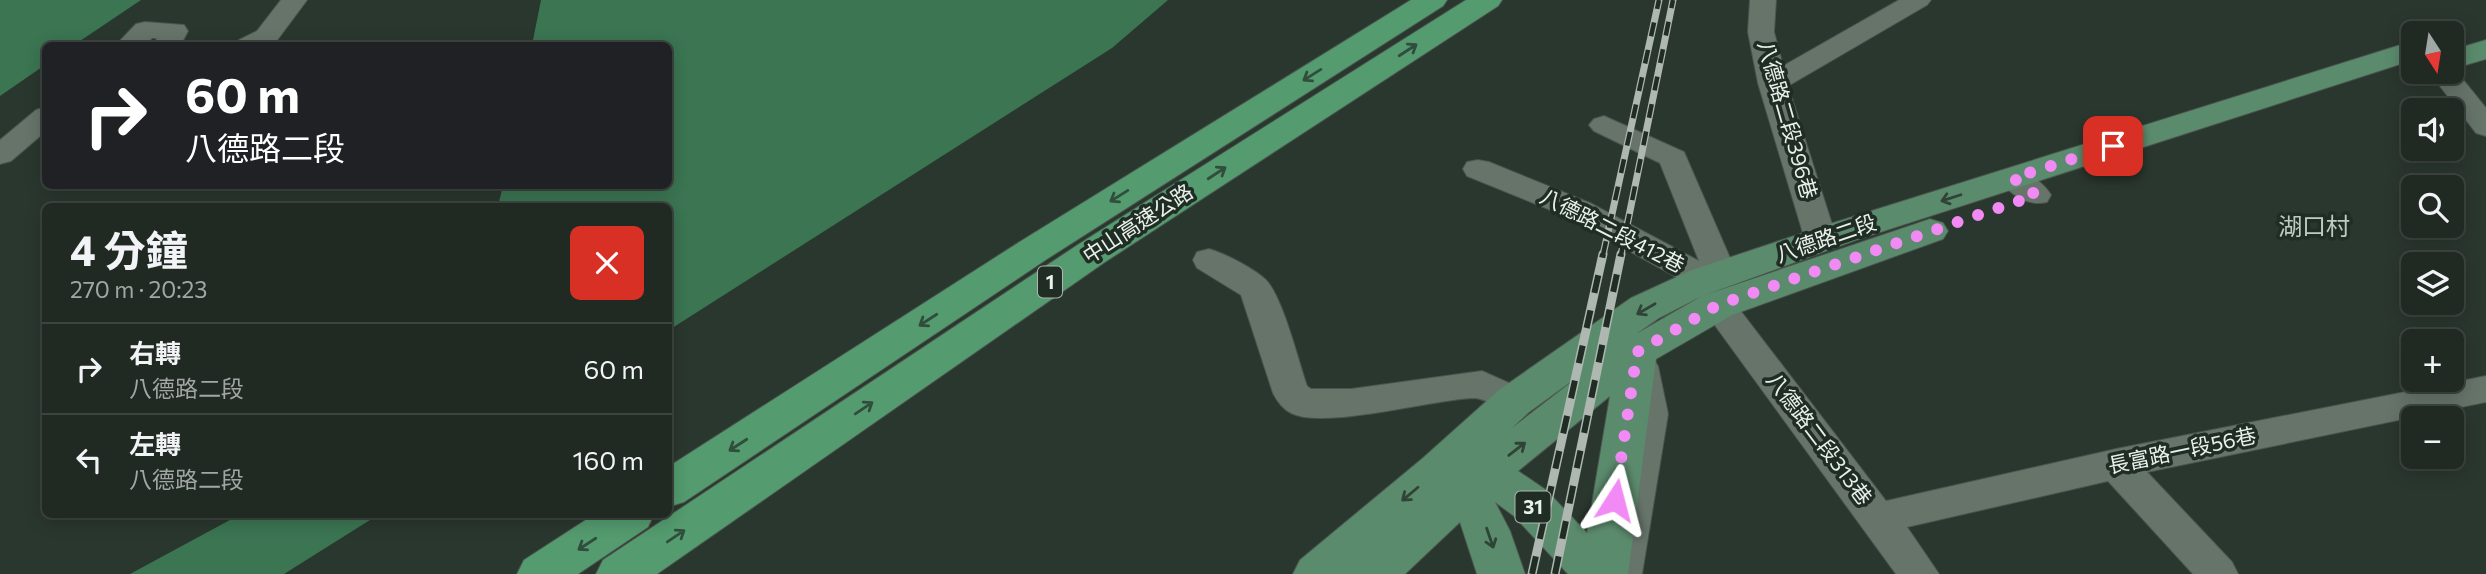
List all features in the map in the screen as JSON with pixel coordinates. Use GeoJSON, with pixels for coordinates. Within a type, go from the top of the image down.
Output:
{"type":"FeatureCollection","features":[{"type":"Feature","properties":{"kind":"highway","name":"中山高速公路"},"geometry":{"type":"LineString","coordinates":[[672,487],[1034,250],[1432,0]]}},
{"type":"Feature","properties":{"kind":"highway","name":"中山高速公路"},"geometry":{"type":"LineString","coordinates":[[620,574],[1092,253],[1487,0]]}},
{"type":"Feature","properties":{"kind":"highway"},"geometry":{"type":"LineString","coordinates":[[541,574],[626,518]]}},
{"type":"Feature","properties":{"kind":"main road"},"geometry":{"type":"LineString","coordinates":[[2464,34],[2486,27]]}},
{"type":"Feature","properties":{"kind":"main road"},"geometry":{"type":"LineString","coordinates":[[2464,56],[2486,49]]}},
{"type":"Feature","properties":{"kind":"main road","name":"八德路二段"},"geometry":{"type":"LineString","coordinates":[[1317,574],[1637,352],[1715,286],[1821,240],[2025,187],[2401,54]]}},
{"type":"Feature","properties":{"kind":"main road","name":"八德路二段"},"geometry":{"type":"LineString","coordinates":[[1374,574],[1462,471],[1514,401],[1645,308],[2025,187],[2401,77]]}},
{"type":"Feature","properties":{"kind":"main road"},"geometry":{"type":"LineString","coordinates":[[1604,574],[1637,352]]}},
{"type":"Feature","properties":{"kind":"main road","name":"31"},"geometry":{"type":"LineString","coordinates":[[1462,471],[1489,531],[1501,574]]}},
{"type":"Feature","properties":{"kind":"main road","name":"31"},"geometry":{"type":"LineString","coordinates":[[1462,471],[1530,503],[1597,574]]}},
{"type":"Feature","properties":{"kind":"street"},"geometry":{"type":"LineString","coordinates":[[257,42],[266,37],[293,0]]}},
{"type":"Feature","properties":{"kind":"street","name":"八德路二段396巷"},"geometry":{"type":"LineString","coordinates":[[1763,0],[1761,32],[1772,83],[1821,240]]}},
{"type":"Feature","properties":{"kind":"street"},"geometry":{"type":"LineString","coordinates":[[1772,83],[1918,0]]}},
{"type":"Feature","properties":{"kind":"street"},"geometry":{"type":"LineString","coordinates":[[132,42],[145,30],[175,31],[168,42]]}},
{"type":"Feature","properties":{"kind":"street"},"geometry":{"type":"LineString","coordinates":[[2452,84],[2486,127]]}},
{"type":"Feature","properties":{"kind":"street"},"geometry":{"type":"LineString","coordinates":[[0,155],[42,119]]}},
{"type":"Feature","properties":{"kind":"street"},"geometry":{"type":"LineString","coordinates":[[1604,125],[1673,158],[1715,286]]}},
{"type":"Feature","properties":{"kind":"street","name":"八德路二段412巷"},"geometry":{"type":"LineString","coordinates":[[1478,169],[1579,210],[1715,286]]}},
{"type":"Feature","properties":{"kind":"street"},"geometry":{"type":"LineString","coordinates":[[1209,260],[1254,288],[1264,308],[1287,385],[1291,393],[1303,403],[1320,405],[1350,402],[1482,384],[1514,401]]}},
{"type":"Feature","properties":{"kind":"street","name":"八德路二段313巷"},"geometry":{"type":"LineString","coordinates":[[1715,286],[1919,574]]}},
{"type":"Feature","properties":{"kind":"street"},"geometry":{"type":"LineString","coordinates":[[1622,574],[1650,414],[1637,352]]}},
{"type":"Feature","properties":{"kind":"street","name":"長富路一段56巷"},"geometry":{"type":"LineString","coordinates":[[1879,518],[2116,464],[2486,389]]}},
{"type":"Feature","properties":{"kind":"street"},"geometry":{"type":"LineString","coordinates":[[2116,464],[2218,574]]}},
{"type":"Feature","properties":{"kind":"green space"},"geometry":{"type":"Polygon","coordinates":[[[0,0],[141,0],[78,42],[42,42],[42,67],[0,96],[0,0]]]}},
{"type":"Feature","properties":{"kind":"green space"},"geometry":{"type":"Polygon","coordinates":[[[541,0],[1168,0],[1112,48],[672,328],[672,203],[499,203],[502,189],[672,189],[672,42],[533,42],[541,0]]]}},
{"type":"Feature","properties":{"kind":"green space"},"geometry":{"type":"Polygon","coordinates":[[[234,518],[373,518],[284,574],[130,574],[234,518]]]}},
{"type":"Feature","properties":{"kind":"railway"},"geometry":{"type":"LineString","coordinates":[[1603,255],[1659,0]]}},
{"type":"Feature","properties":{"kind":"railway"},"geometry":{"type":"LineString","coordinates":[[1621,255],[1673,0]]}},
{"type":"Feature","properties":{"kind":"railway"},"geometry":{"type":"LineString","coordinates":[[1532,574],[1603,254]]}},
{"type":"Feature","properties":{"kind":"railway"},"geometry":{"type":"LineString","coordinates":[[1555,574],[1621,254]]}},
{"type":"Feature","properties":{"kind":"district","name":"湖口村"},"geometry":{"type":"Point","coordinates":[2314,227]}},
{"type":"Feature","properties":{"kind":"route"},"geometry":{"type":"LineString","coordinates":[[1615,500],[1637,352],[1718,305],[2036,195],[2013,178],[2113,146]]}}]}
